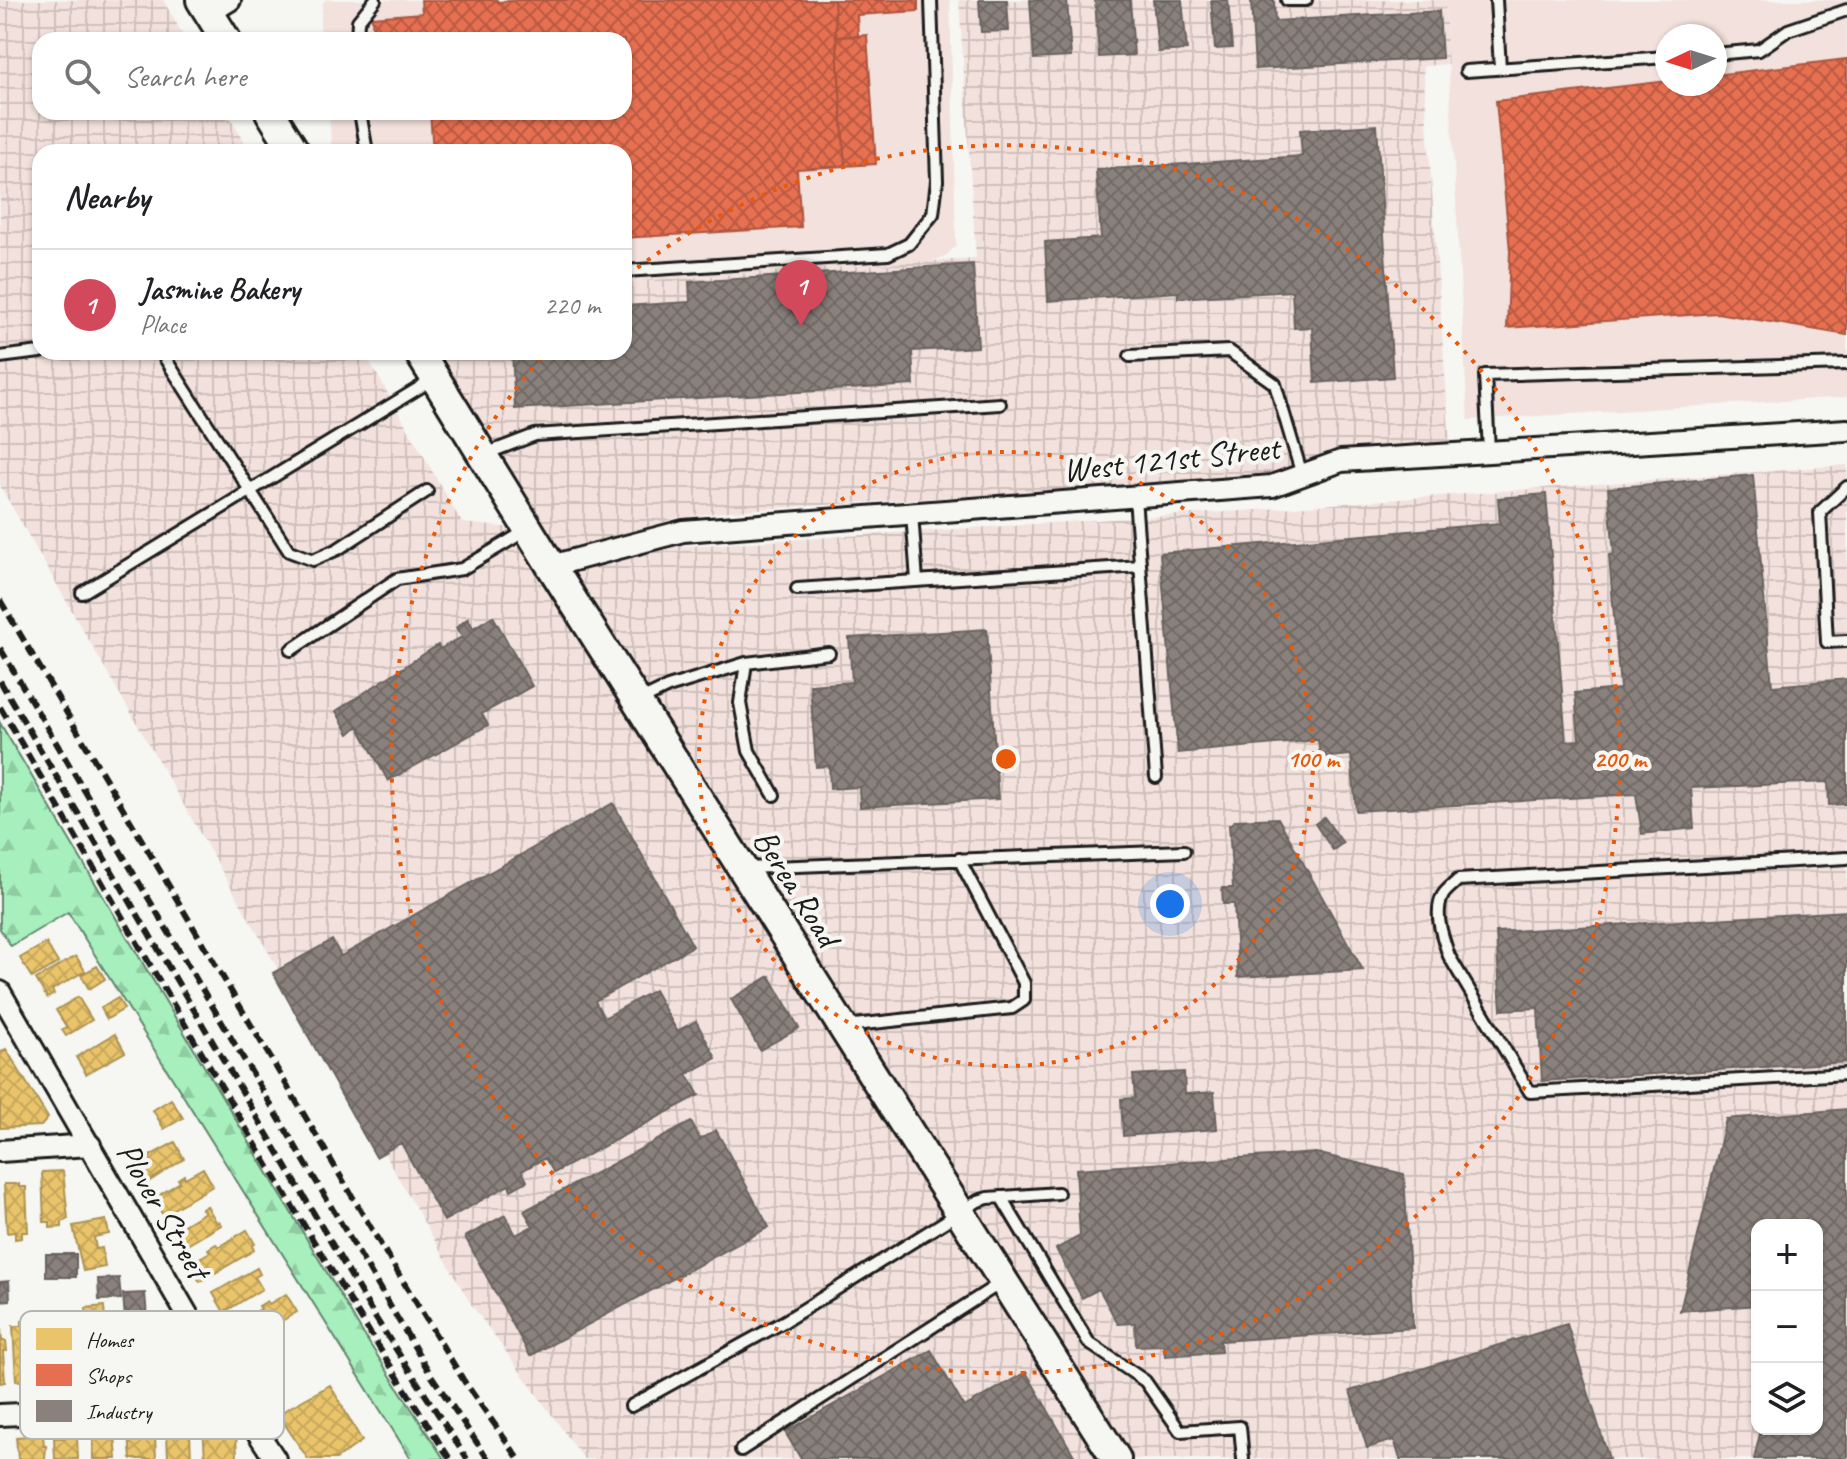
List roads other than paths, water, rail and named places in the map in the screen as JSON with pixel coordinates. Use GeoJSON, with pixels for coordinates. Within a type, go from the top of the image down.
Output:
{"type":"FeatureCollection","features":[{"type":"Feature","properties":{"kind":"main road"},"geometry":{"type":"LineString","coordinates":[[213,4],[223,32]]}},
{"type":"Feature","properties":{"kind":"main road"},"geometry":{"type":"LineString","coordinates":[[275,120],[290,144]]}},
{"type":"Feature","properties":{"kind":"main road","name":"Berea Road"},"geometry":{"type":"LineString","coordinates":[[424,360],[1116,1459]]}},
{"type":"Feature","properties":{"kind":"street","name":"West 121st Street"},"geometry":{"type":"LineString","coordinates":[[551,566],[683,531],[1272,486],[1341,461],[1847,430]]}},
{"type":"Feature","properties":{"kind":"street","name":"Plover Street"},"geometry":{"type":"LineString","coordinates":[[0,992],[185,1311]]}},
{"type":"Feature","properties":{"kind":"street"},"geometry":{"type":"LineString","coordinates":[[0,1151],[90,1145]]}},
{"type":"Feature","properties":{"kind":"street"},"geometry":{"type":"LineString","coordinates":[[0,1415],[20,1414]]}},
{"type":"Feature","properties":{"kind":"street","name":"Plover Street"},"geometry":{"type":"LineString","coordinates":[[262,1439],[275,1459]]}},
{"type":"Feature","properties":{"kind":"lane"},"geometry":{"type":"LineString","coordinates":[[357,32],[358,21],[375,0]]}},
{"type":"Feature","properties":{"kind":"lane"},"geometry":{"type":"LineString","coordinates":[[632,270],[888,254],[909,244],[933,214],[937,181],[931,0]]}},
{"type":"Feature","properties":{"kind":"lane"},"geometry":{"type":"LineString","coordinates":[[1287,0],[1306,0]]}},
{"type":"Feature","properties":{"kind":"lane"},"geometry":{"type":"LineString","coordinates":[[1496,0],[1500,68]]}},
{"type":"Feature","properties":{"kind":"lane"},"geometry":{"type":"LineString","coordinates":[[1727,53],[1759,50],[1788,30],[1847,10]]}},
{"type":"Feature","properties":{"kind":"lane"},"geometry":{"type":"LineString","coordinates":[[1466,71],[1655,58]]}},
{"type":"Feature","properties":{"kind":"lane"},"geometry":{"type":"LineString","coordinates":[[361,120],[366,144]]}},
{"type":"Feature","properties":{"kind":"lane"},"geometry":{"type":"LineString","coordinates":[[1130,356],[1229,351],[1275,384],[1302,475]]}},
{"type":"Feature","properties":{"kind":"lane"},"geometry":{"type":"LineString","coordinates":[[0,357],[32,353]]}},
{"type":"Feature","properties":{"kind":"lane"},"geometry":{"type":"LineString","coordinates":[[166,360],[289,551],[313,560],[338,549],[427,491]]}},
{"type":"Feature","properties":{"kind":"lane"},"geometry":{"type":"LineString","coordinates":[[1489,451],[1485,375],[1847,364]]}},
{"type":"Feature","properties":{"kind":"lane"},"geometry":{"type":"LineString","coordinates":[[82,593],[435,378]]}},
{"type":"Feature","properties":{"kind":"lane"},"geometry":{"type":"LineString","coordinates":[[483,455],[535,435],[1000,404]]}},
{"type":"Feature","properties":{"kind":"lane"},"geometry":{"type":"LineString","coordinates":[[1847,487],[1820,512],[1827,642],[1847,641]]}},
{"type":"Feature","properties":{"kind":"lane"},"geometry":{"type":"LineString","coordinates":[[1135,497],[1156,777]]}},
{"type":"Feature","properties":{"kind":"lane"},"geometry":{"type":"LineString","coordinates":[[912,513],[917,581]]}},
{"type":"Feature","properties":{"kind":"lane"},"geometry":{"type":"LineString","coordinates":[[291,650],[397,579],[462,569],[529,529]]}},
{"type":"Feature","properties":{"kind":"lane"},"geometry":{"type":"LineString","coordinates":[[797,589],[1140,566]]}},
{"type":"Feature","properties":{"kind":"lane"},"geometry":{"type":"LineString","coordinates":[[637,702],[668,687],[746,663],[829,653]]}},
{"type":"Feature","properties":{"kind":"lane"},"geometry":{"type":"LineString","coordinates":[[746,663],[740,703],[749,751],[774,795]]}},
{"type":"Feature","properties":{"kind":"lane"},"geometry":{"type":"LineString","coordinates":[[743,869],[1184,851]]}},
{"type":"Feature","properties":{"kind":"lane"},"geometry":{"type":"LineString","coordinates":[[1847,858],[1458,880],[1443,895],[1439,912],[1441,934],[1449,956],[1530,1092],[1847,1074]]}},
{"type":"Feature","properties":{"kind":"lane"},"geometry":{"type":"LineString","coordinates":[[843,1027],[1012,1008],[1024,1000],[1024,983],[959,859]]}},
{"type":"Feature","properties":{"kind":"lane"},"geometry":{"type":"LineString","coordinates":[[631,1406],[785,1321],[978,1201],[1058,1193]]}},
{"type":"Feature","properties":{"kind":"lane"},"geometry":{"type":"LineString","coordinates":[[1001,1197],[1089,1343],[1145,1381],[1180,1431],[1240,1427],[1243,1459]]}},
{"type":"Feature","properties":{"kind":"lane"},"geometry":{"type":"LineString","coordinates":[[741,1450],[1004,1281]]}},
{"type":"Feature","properties":{"kind":"railway"},"geometry":{"type":"LineString","coordinates":[[0,600],[387,1255],[464,1381],[519,1459]]}},
{"type":"Feature","properties":{"kind":"railway"},"geometry":{"type":"LineString","coordinates":[[0,648],[431,1375],[488,1459]]}},
{"type":"Feature","properties":{"kind":"railway"},"geometry":{"type":"LineString","coordinates":[[0,681],[375,1317],[467,1459]]}},
{"type":"Feature","properties":{"kind":"railway"},"geometry":{"type":"LineString","coordinates":[[0,707],[277,1180],[450,1459]]}},
{"type":"Feature","properties":{"kind":"place","name":"Jasmine Bakery"},"geometry":{"type":"Point","coordinates":[801,326]}}]}
